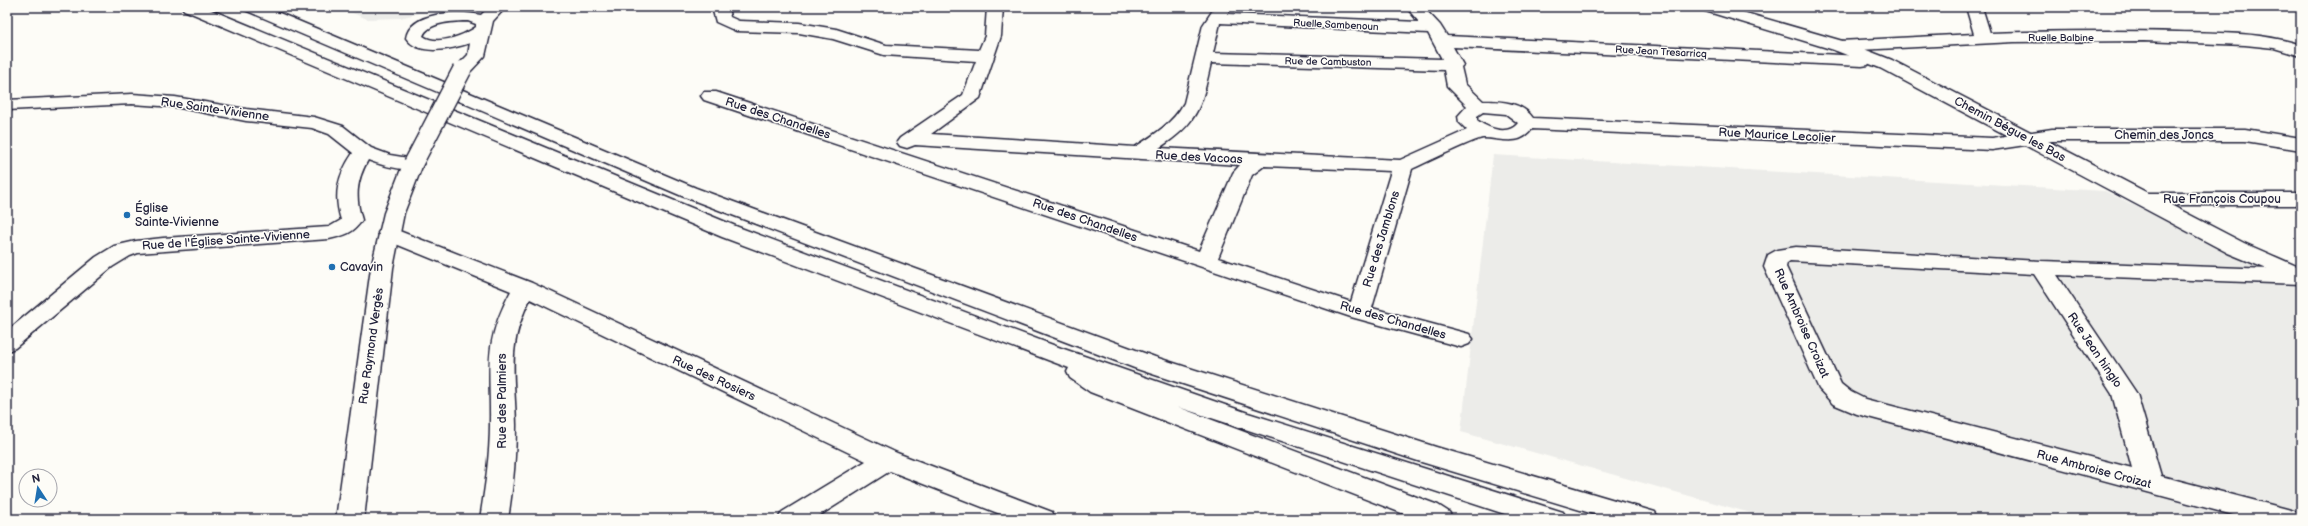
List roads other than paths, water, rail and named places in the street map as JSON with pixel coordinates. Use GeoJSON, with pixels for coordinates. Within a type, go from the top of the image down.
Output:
{"type":"FeatureCollection","features":[{"type":"Feature","properties":{"kind":"main road"},"geometry":{"type":"LineString","coordinates":[[190,7],[730,232],[1052,353],[1246,421],[1553,519]]}},
{"type":"Feature","properties":{"kind":"main road"},"geometry":{"type":"LineString","coordinates":[[251,7],[689,192],[1138,360],[1428,454],[1645,519]]}},
{"type":"Feature","properties":{"kind":"main road","name":"Rue Raymond Vergès"},"geometry":{"type":"LineString","coordinates":[[350,519],[353,507],[359,440],[388,233],[402,188],[412,164],[462,70],[476,56],[483,20],[498,7]]}},
{"type":"Feature","properties":{"kind":"main road"},"geometry":{"type":"LineString","coordinates":[[720,7],[722,20],[736,26],[818,31],[836,34],[884,50],[986,56]]}},
{"type":"Feature","properties":{"kind":"main road"},"geometry":{"type":"LineString","coordinates":[[889,154],[971,98],[993,36],[995,7]]}},
{"type":"Feature","properties":{"kind":"main road"},"geometry":{"type":"LineString","coordinates":[[1414,7],[1438,35],[1454,65],[1456,86],[1479,107]]}},
{"type":"Feature","properties":{"kind":"main road","name":"Chemin Bégue les Bas"},"geometry":{"type":"LineString","coordinates":[[1708,7],[1840,46],[1879,61],[2236,248],[2301,277]]}},
{"type":"Feature","properties":{"kind":"main road"},"geometry":{"type":"LineString","coordinates":[[1974,7],[1983,37]]}},
{"type":"Feature","properties":{"kind":"main road"},"geometry":{"type":"LineString","coordinates":[[1138,153],[1159,140],[1189,114],[1193,103],[1203,58],[1219,12]]}},
{"type":"Feature","properties":{"kind":"main road","name":"Ruelle Sambenoun"},"geometry":{"type":"LineString","coordinates":[[1219,12],[1438,35]]}},
{"type":"Feature","properties":{"kind":"main road"},"geometry":{"type":"LineString","coordinates":[[462,70],[463,54],[460,48],[451,43],[428,44],[418,42],[414,38],[415,32],[434,21],[463,16],[483,20]]}},
{"type":"Feature","properties":{"kind":"main road"},"geometry":{"type":"LineString","coordinates":[[451,43],[483,20]]}},
{"type":"Feature","properties":{"kind":"main road"},"geometry":{"type":"LineString","coordinates":[[2282,43],[2300,33]]}},
{"type":"Feature","properties":{"kind":"main road","name":"Rue Jean Tresarricq"},"geometry":{"type":"LineString","coordinates":[[1438,35],[1879,61]]}},
{"type":"Feature","properties":{"kind":"main road","name":"Ruelle Balbine"},"geometry":{"type":"LineString","coordinates":[[1840,46],[1983,37],[2160,36],[2282,43],[2301,51]]}},
{"type":"Feature","properties":{"kind":"main road","name":"Rue de Cambuston"},"geometry":{"type":"LineString","coordinates":[[1203,58],[1454,65]]}},
{"type":"Feature","properties":{"kind":"main road","name":"Rue des Chandelles"},"geometry":{"type":"LineString","coordinates":[[710,96],[889,154],[1359,312],[1461,339]]}},
{"type":"Feature","properties":{"kind":"main road","name":"Rue Sainte-Vivienne"},"geometry":{"type":"LineString","coordinates":[[7,105],[132,99],[175,102],[246,115],[314,123],[336,130],[364,152],[386,160],[412,164]]}},
{"type":"Feature","properties":{"kind":"main road"},"geometry":{"type":"LineString","coordinates":[[1479,107],[1508,109],[1521,115],[1527,123],[1524,129],[1516,133],[1493,134],[1481,131],[1468,122],[1467,116],[1470,112],[1479,107]]}},
{"type":"Feature","properties":{"kind":"main road","name":"Rue Maurice Lecolier"},"geometry":{"type":"LineString","coordinates":[[1527,123],[1992,144],[2008,143],[2027,138]]}},
{"type":"Feature","properties":{"kind":"main road","name":"Rue des Vacoas"},"geometry":{"type":"LineString","coordinates":[[911,139],[1261,160],[1403,166],[1481,131]]}},
{"type":"Feature","properties":{"kind":"main road","name":"Chemin des Joncs"},"geometry":{"type":"LineString","coordinates":[[2027,138],[2052,135],[2245,135],[2301,144]]}},
{"type":"Feature","properties":{"kind":"main road","name":"Rue de l'Église Sainte-Vivienne"},"geometry":{"type":"LineString","coordinates":[[7,343],[104,262],[122,251],[136,247],[162,244],[341,231],[349,226],[352,220],[347,208],[346,187],[351,170],[364,152]]}},
{"type":"Feature","properties":{"kind":"main road"},"geometry":{"type":"LineString","coordinates":[[1206,260],[1243,173],[1249,166],[1261,160]]}},
{"type":"Feature","properties":{"kind":"main road","name":"Rue des Jamblons"},"geometry":{"type":"LineString","coordinates":[[1359,312],[1403,166]]}},
{"type":"Feature","properties":{"kind":"main road","name":"Rue François Coupou"},"geometry":{"type":"LineString","coordinates":[[2144,199],[2301,199]]}},
{"type":"Feature","properties":{"kind":"main road","name":"Rue des Rosiers"},"geometry":{"type":"LineString","coordinates":[[388,233],[524,288],[888,460],[1042,519]]}},
{"type":"Feature","properties":{"kind":"main road","name":"Rue Ambroise Croizat"},"geometry":{"type":"LineString","coordinates":[[2287,519],[2150,484],[1857,405],[1842,398],[1831,389],[1775,268],[1776,260],[1785,255],[1796,254],[2041,268],[2301,277]]}},
{"type":"Feature","properties":{"kind":"main road","name":"Rue Jean hinglo"},"geometry":{"type":"LineString","coordinates":[[2041,268],[2124,394],[2150,484]]}},
{"type":"Feature","properties":{"kind":"main road","name":"Rue des Palmiers"},"geometry":{"type":"LineString","coordinates":[[494,519],[501,479],[503,425],[501,351],[511,315],[524,288]]}},
{"type":"Feature","properties":{"kind":"main road"},"geometry":{"type":"LineString","coordinates":[[1052,353],[1099,386],[1428,512],[1439,519]]}},
{"type":"Feature","properties":{"kind":"main road"},"geometry":{"type":"LineString","coordinates":[[792,519],[888,460]]}},
{"type":"Feature","properties":{"kind":"place","name":"Église Sainte-Vivienne"},"geometry":{"type":"Point","coordinates":[127,215]}},
{"type":"Feature","properties":{"kind":"place","name":"Cavavin"},"geometry":{"type":"Point","coordinates":[332,267]}}]}
